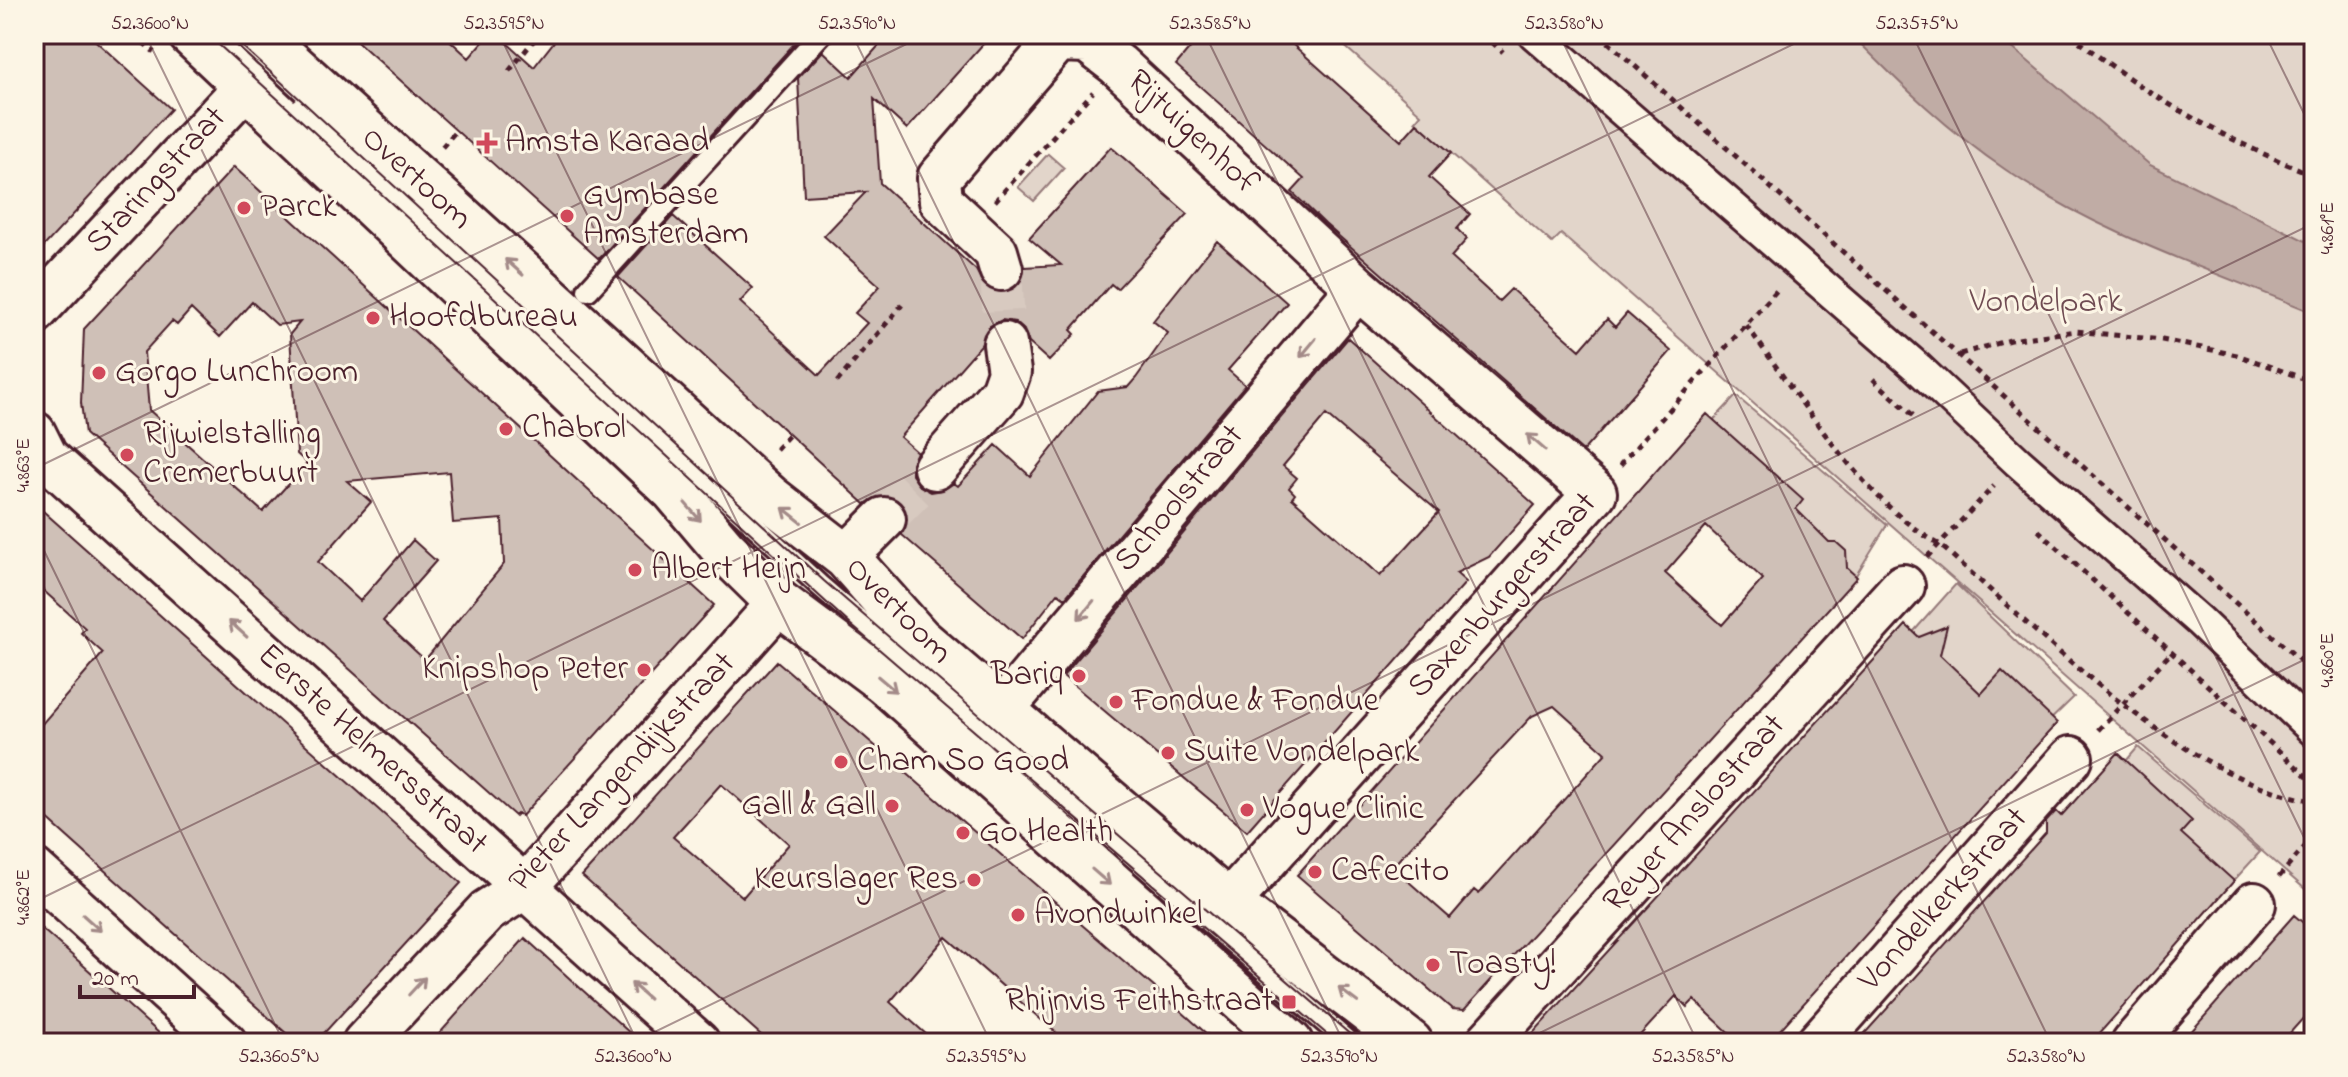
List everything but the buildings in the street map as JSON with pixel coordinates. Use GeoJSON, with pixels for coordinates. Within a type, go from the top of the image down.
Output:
{"type":"FeatureCollection","features":[{"type":"Feature","properties":{"kind":"main road","name":"Overtoom"},"geometry":{"type":"LineString","coordinates":[[191,34],[257,66],[770,498],[846,557],[919,639],[1228,903],[1405,1042]]}},
{"type":"Feature","properties":{"kind":"main road","name":"Overtoom"},"geometry":{"type":"LineString","coordinates":[[257,66],[674,490],[724,549],[779,603],[885,682],[1290,1043]]}},
{"type":"Feature","properties":{"kind":"street"},"geometry":{"type":"LineString","coordinates":[[1534,34],[1918,368],[2018,462],[2199,621],[2314,731]]}},
{"type":"Feature","properties":{"kind":"street","name":"Rijtuigenhof"},"geometry":{"type":"LineString","coordinates":[[1001,269],[996,252],[941,201],[939,178],[1058,40],[1087,41],[1118,65],[1358,288],[1595,493]]}},
{"type":"Feature","properties":{"kind":"street","name":"Staringstraat"},"geometry":{"type":"LineString","coordinates":[[34,313],[257,66]]}},
{"type":"Feature","properties":{"kind":"street","name":"Schoolstraat"},"geometry":{"type":"LineString","coordinates":[[1002,710],[1358,288]]}},
{"type":"Feature","properties":{"kind":"street"},"geometry":{"type":"LineString","coordinates":[[935,468],[1002,392],[1009,372],[1005,344]]}},
{"type":"Feature","properties":{"kind":"street","name":"Eerste Helmersstraat"},"geometry":{"type":"LineString","coordinates":[[38,454],[698,1043]]}},
{"type":"Feature","properties":{"kind":"street","name":"Saxenburgerstraat"},"geometry":{"type":"LineString","coordinates":[[1228,903],[1595,493]]}},
{"type":"Feature","properties":{"kind":"street"},"geometry":{"type":"LineString","coordinates":[[846,557],[884,519]]}},
{"type":"Feature","properties":{"kind":"street","name":"Reyer Anslostraat"},"geometry":{"type":"LineString","coordinates":[[1487,1043],[1903,586]]}},
{"type":"Feature","properties":{"kind":"street","name":"Pieter Langendijkstraat"},"geometry":{"type":"LineString","coordinates":[[364,1043],[487,911],[525,887],[779,603]]}},
{"type":"Feature","properties":{"kind":"street","name":"Vondelkerkstraat"},"geometry":{"type":"LineString","coordinates":[[1818,1043],[2084,744]]}},
{"type":"Feature","properties":{"kind":"street"},"geometry":{"type":"LineString","coordinates":[[34,870],[225,1043]]}},
{"type":"Feature","properties":{"kind":"street"},"geometry":{"type":"LineString","coordinates":[[2133,1043],[2254,904]]}},
{"type":"Feature","properties":{"kind":"lane"},"geometry":{"type":"LineString","coordinates":[[588,290],[821,34]]}},
{"type":"Feature","properties":{"kind":"lane","name":"Overtoom"},"geometry":{"type":"LineString","coordinates":[[291,99],[820,586],[1349,1043]]}},
{"type":"Feature","properties":{"kind":"path"},"geometry":{"type":"LineString","coordinates":[[509,71],[539,34]]}},
{"type":"Feature","properties":{"kind":"path"},"geometry":{"type":"LineString","coordinates":[[1483,34],[1506,55]]}},
{"type":"Feature","properties":{"kind":"path"},"geometry":{"type":"LineString","coordinates":[[2070,34],[2145,92],[2255,153],[2314,175]]}},
{"type":"Feature","properties":{"kind":"path"},"geometry":{"type":"LineString","coordinates":[[1601,35],[2314,673]]}},
{"type":"Feature","properties":{"kind":"path"},"geometry":{"type":"LineString","coordinates":[[971,228],[1118,65]]}},
{"type":"Feature","properties":{"kind":"path"},"geometry":{"type":"LineString","coordinates":[[436,153],[456,131]]}},
{"type":"Feature","properties":{"kind":"path"},"geometry":{"type":"LineString","coordinates":[[1766,280],[1788,300]]}},
{"type":"Feature","properties":{"kind":"path"},"geometry":{"type":"LineString","coordinates":[[837,382],[902,305]]}},
{"type":"Feature","properties":{"kind":"path","name":"Saxenburgerstraat"},"geometry":{"type":"LineString","coordinates":[[1595,493],[1759,311]]}},
{"type":"Feature","properties":{"kind":"path"},"geometry":{"type":"LineString","coordinates":[[1746,325],[1844,456],[1910,529],[1939,544],[2153,728],[2218,768],[2314,801]]}},
{"type":"Feature","properties":{"kind":"path"},"geometry":{"type":"LineString","coordinates":[[1960,354],[2010,340],[2076,331],[2162,340],[2237,355],[2314,382]]}},
{"type":"Feature","properties":{"kind":"path"},"geometry":{"type":"LineString","coordinates":[[1862,369],[1927,428]]}},
{"type":"Feature","properties":{"kind":"path"},"geometry":{"type":"LineString","coordinates":[[771,455],[789,435]]}},
{"type":"Feature","properties":{"kind":"path"},"geometry":{"type":"LineString","coordinates":[[1982,478],[2004,498]]}},
{"type":"Feature","properties":{"kind":"path"},"geometry":{"type":"LineString","coordinates":[[1939,544],[1966,516]]}},
{"type":"Feature","properties":{"kind":"path"},"geometry":{"type":"LineString","coordinates":[[2037,529],[2314,783]]}},
{"type":"Feature","properties":{"kind":"path"},"geometry":{"type":"LineString","coordinates":[[2084,744],[2157,669]]}},
{"type":"Feature","properties":{"kind":"path"},"geometry":{"type":"LineString","coordinates":[[2299,855],[2314,836]]}},
{"type":"Feature","properties":{"kind":"green space","name":"Vondelpark"},"geometry":{"type":"Polygon","coordinates":[[[1331,34],[2314,34],[2314,897],[1561,234],[1552,243],[1415,121],[1421,114],[1331,34]]]}},
{"type":"Feature","properties":{"kind":"green space"},"geometry":{"type":"Polygon","coordinates":[[[1048,154],[1064,168],[1034,201],[1018,187],[1048,154]]]}},
{"type":"Feature","properties":{"kind":"green space"},"geometry":{"type":"Polygon","coordinates":[[[1736,396],[1887,525],[1850,585],[1783,524],[1705,429],[1736,396]]]}},
{"type":"Feature","properties":{"kind":"green space"},"geometry":{"type":"Polygon","coordinates":[[[1956,584],[2074,697],[2040,730],[1980,705],[1906,640],[1956,584]]]}},
{"type":"Feature","properties":{"kind":"green space"},"geometry":{"type":"Polygon","coordinates":[[[2138,747],[2260,852],[2228,887],[2120,768],[2138,747]]]}},
{"type":"Feature","properties":{"kind":"shaded area"},"geometry":{"type":"Polygon","coordinates":[[[1851,34],[1996,34],[2150,165],[2314,245],[2314,313],[2117,232],[2042,193],[1944,123],[1851,34]]]}},
{"type":"Feature","properties":{"kind":"tunnel"},"geometry":{"type":"LineString","coordinates":[[1001,269],[1005,344]]}},
{"type":"Feature","properties":{"kind":"tunnel"},"geometry":{"type":"LineString","coordinates":[[884,519],[935,468]]}},
{"type":"Feature","properties":{"kind":"tram line"},"geometry":{"type":"LineString","coordinates":[[207,34],[851,625],[1337,1043]]}},
{"type":"Feature","properties":{"kind":"tram line"},"geometry":{"type":"LineString","coordinates":[[229,34],[824,581],[1360,1043]]}},
{"type":"Feature","properties":{"kind":"place","name":"Amsta Karaad"},"geometry":{"type":"Point","coordinates":[487,143]}},
{"type":"Feature","properties":{"kind":"place","name":"Parck"},"geometry":{"type":"Point","coordinates":[244,208]}},
{"type":"Feature","properties":{"kind":"place","name":"Gymbase Amsterdam"},"geometry":{"type":"Point","coordinates":[567,216]}},
{"type":"Feature","properties":{"kind":"place","name":"Hoofdbureau"},"geometry":{"type":"Point","coordinates":[373,318]}},
{"type":"Feature","properties":{"kind":"place","name":"Gorgo Lunchroom"},"geometry":{"type":"Point","coordinates":[99,373]}},
{"type":"Feature","properties":{"kind":"place","name":"Chabrol"},"geometry":{"type":"Point","coordinates":[506,429]}},
{"type":"Feature","properties":{"kind":"place","name":"Rijwielstalling Cremerbuurt"},"geometry":{"type":"Point","coordinates":[127,455]}},
{"type":"Feature","properties":{"kind":"place","name":"Albert Heijn"},"geometry":{"type":"Point","coordinates":[635,570]}},
{"type":"Feature","properties":{"kind":"place","name":"Knipshop Peter"},"geometry":{"type":"Point","coordinates":[644,670]}},
{"type":"Feature","properties":{"kind":"place","name":"Bariq"},"geometry":{"type":"Point","coordinates":[1079,676]}},
{"type":"Feature","properties":{"kind":"place","name":"Fondue & Fondue"},"geometry":{"type":"Point","coordinates":[1116,702]}},
{"type":"Feature","properties":{"kind":"place","name":"Suite Vondelpark"},"geometry":{"type":"Point","coordinates":[1168,753]}},
{"type":"Feature","properties":{"kind":"place","name":"Cham So Good"},"geometry":{"type":"Point","coordinates":[841,762]}},
{"type":"Feature","properties":{"kind":"place","name":"Gall & Gall"},"geometry":{"type":"Point","coordinates":[892,806]}},
{"type":"Feature","properties":{"kind":"place","name":"Vogue Clinic"},"geometry":{"type":"Point","coordinates":[1247,810]}},
{"type":"Feature","properties":{"kind":"place","name":"Go Health"},"geometry":{"type":"Point","coordinates":[963,833]}},
{"type":"Feature","properties":{"kind":"place","name":"Cafecito"},"geometry":{"type":"Point","coordinates":[1315,872]}},
{"type":"Feature","properties":{"kind":"place","name":"Keurslager Res"},"geometry":{"type":"Point","coordinates":[974,880]}},
{"type":"Feature","properties":{"kind":"place","name":"Avondwinkel"},"geometry":{"type":"Point","coordinates":[1018,915]}},
{"type":"Feature","properties":{"kind":"place","name":"Toasty!"},"geometry":{"type":"Point","coordinates":[1433,965]}},
{"type":"Feature","properties":{"kind":"place","name":"Rhijnvis Feithstraat"},"geometry":{"type":"Point","coordinates":[1289,1002]}}]}
